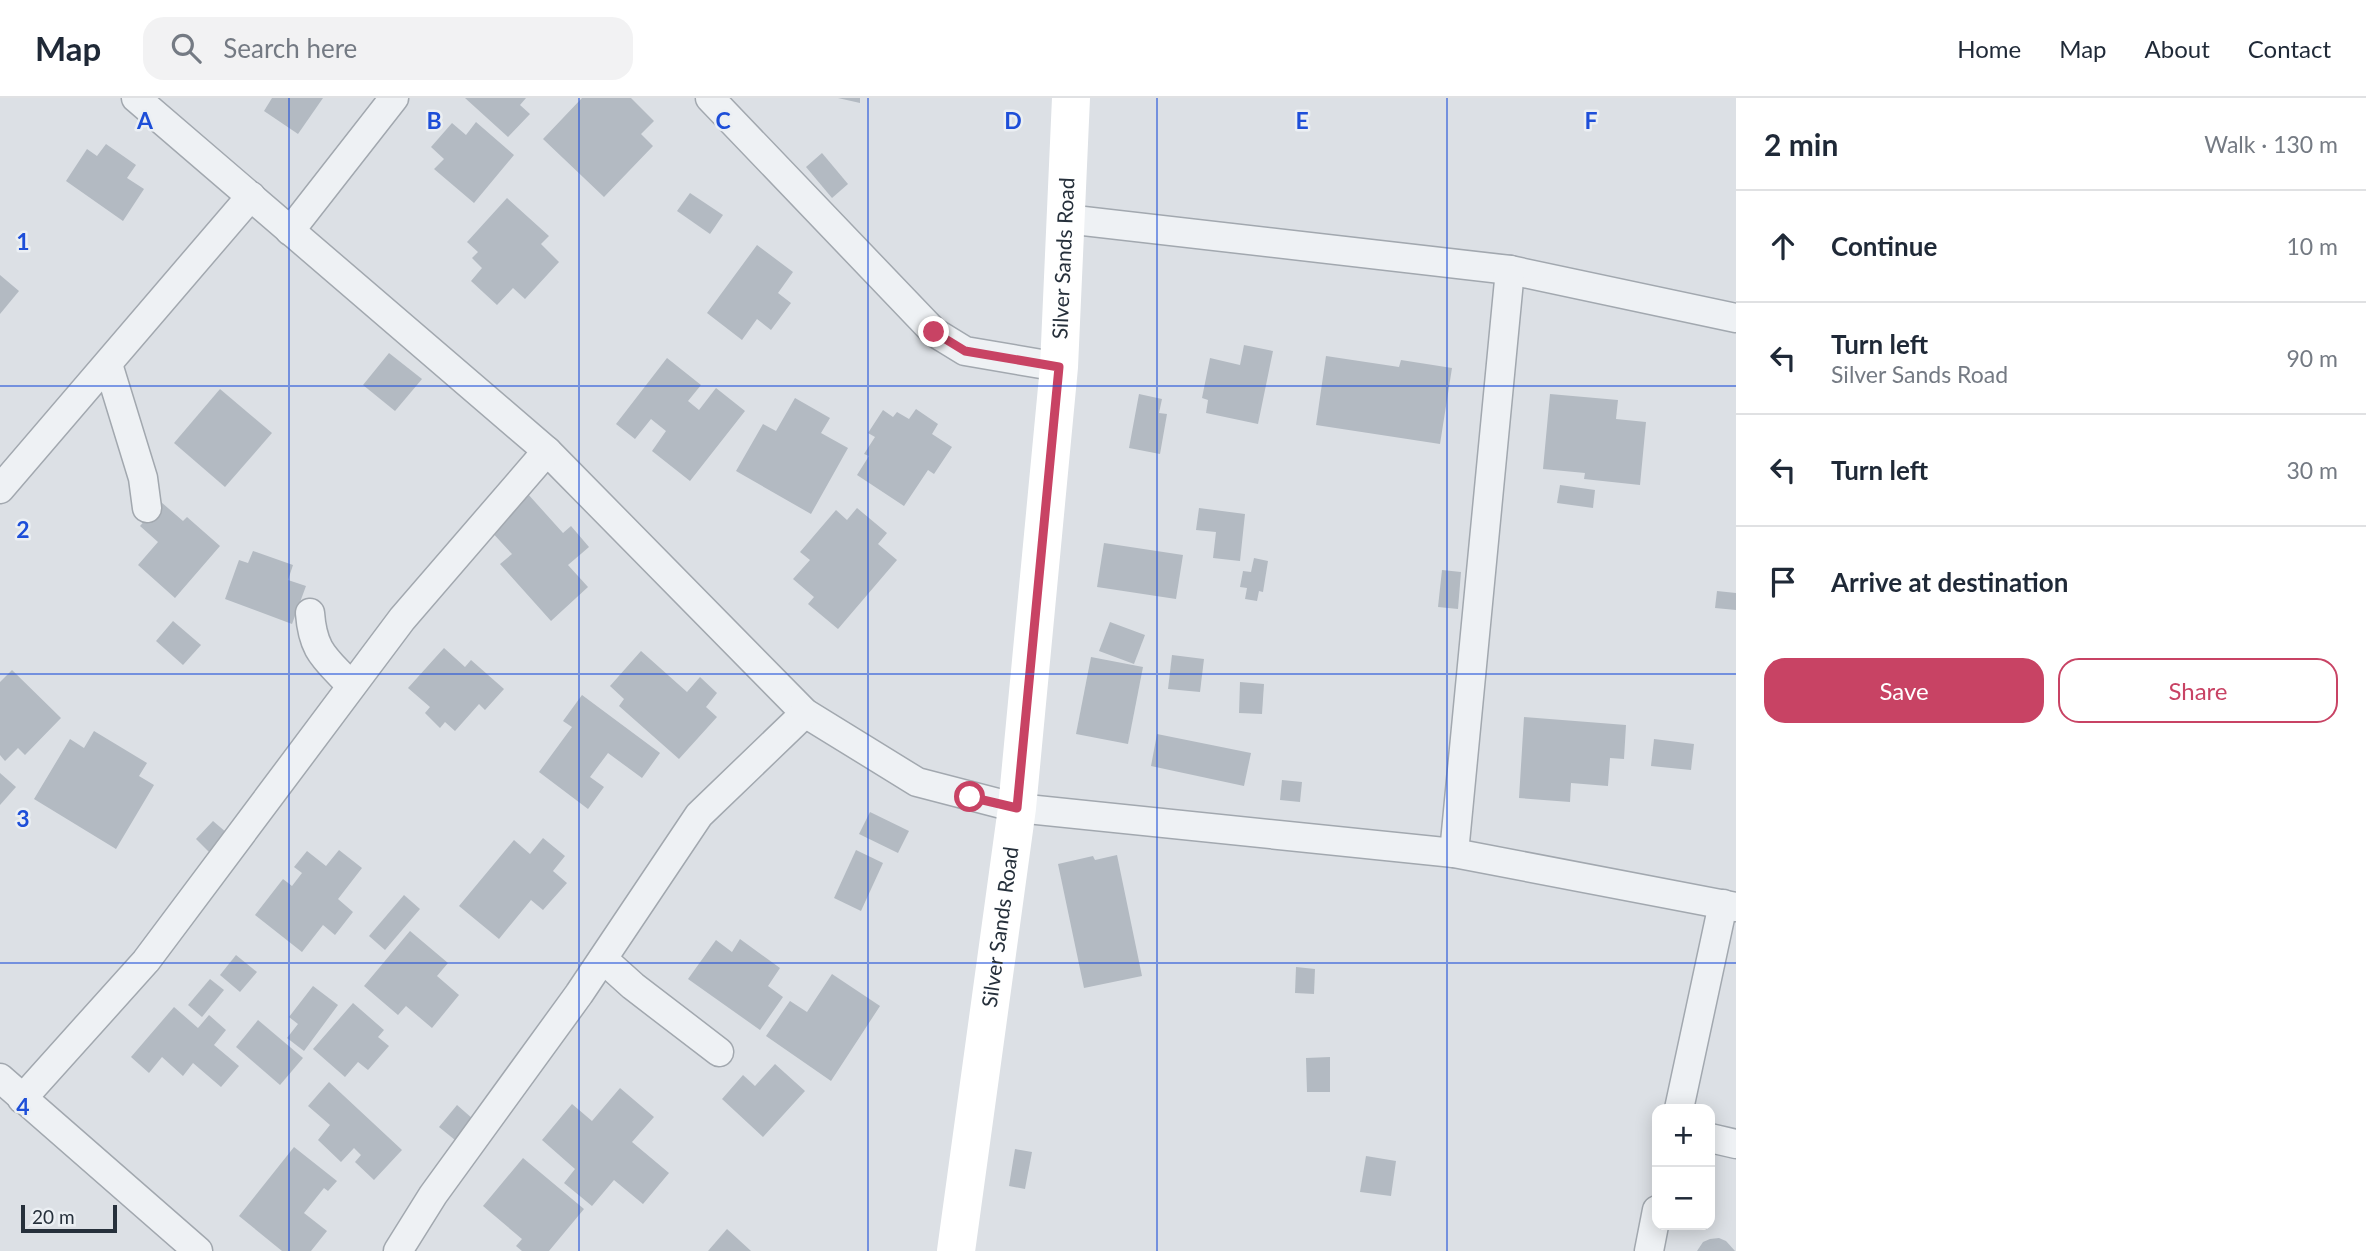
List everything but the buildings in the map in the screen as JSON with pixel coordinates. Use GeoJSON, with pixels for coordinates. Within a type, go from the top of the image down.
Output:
{"type":"FeatureCollection","features":[{"type":"Feature","properties":{"kind":"street"},"geometry":{"type":"LineString","coordinates":[[136,98],[547,451],[805,713],[917,782],[1017,808],[1454,853],[1729,906],[1680,1104]]}},
{"type":"Feature","properties":{"kind":"street"},"geometry":{"type":"LineString","coordinates":[[290,231],[394,98]]}},
{"type":"Feature","properties":{"kind":"street"},"geometry":{"type":"LineString","coordinates":[[710,98],[934,332],[965,351],[1059,367]]}},
{"type":"Feature","properties":{"kind":"street","name":"Silver Sands Road"},"geometry":{"type":"LineString","coordinates":[[956,1251],[1017,808],[1059,367],[1071,98]]}},
{"type":"Feature","properties":{"kind":"street"},"geometry":{"type":"LineString","coordinates":[[0,489],[251,196]]}},
{"type":"Feature","properties":{"kind":"street"},"geometry":{"type":"LineString","coordinates":[[1066,219],[1510,271],[1736,317]]}},
{"type":"Feature","properties":{"kind":"street"},"geometry":{"type":"LineString","coordinates":[[1454,853],[1510,271]]}},
{"type":"Feature","properties":{"kind":"street"},"geometry":{"type":"LineString","coordinates":[[108,364],[143,478],[147,508]]}},
{"type":"Feature","properties":{"kind":"street"},"geometry":{"type":"LineString","coordinates":[[22,1099],[146,961],[402,620],[547,451]]}},
{"type":"Feature","properties":{"kind":"street"},"geometry":{"type":"LineString","coordinates":[[310,613],[313,641],[318,650],[351,686]]}},
{"type":"Feature","properties":{"kind":"street"},"geometry":{"type":"LineString","coordinates":[[398,1251],[433,1195],[603,959],[699,815],[805,713]]}},
{"type":"Feature","properties":{"kind":"street"},"geometry":{"type":"LineString","coordinates":[[603,959],[633,986],[719,1052]]}},
{"type":"Feature","properties":{"kind":"street"},"geometry":{"type":"LineString","coordinates":[[0,1078],[198,1251]]}},
{"type":"Feature","properties":{"kind":"street"},"geometry":{"type":"LineString","coordinates":[[1715,1139],[1736,1144]]}},
{"type":"Feature","properties":{"kind":"street"},"geometry":{"type":"LineString","coordinates":[[1648,1251],[1653,1230]]}},
{"type":"Feature","properties":{"kind":"route"},"geometry":{"type":"LineString","coordinates":[[934,332],[965,351],[1059,367],[1017,808],[970,797]]}}]}
